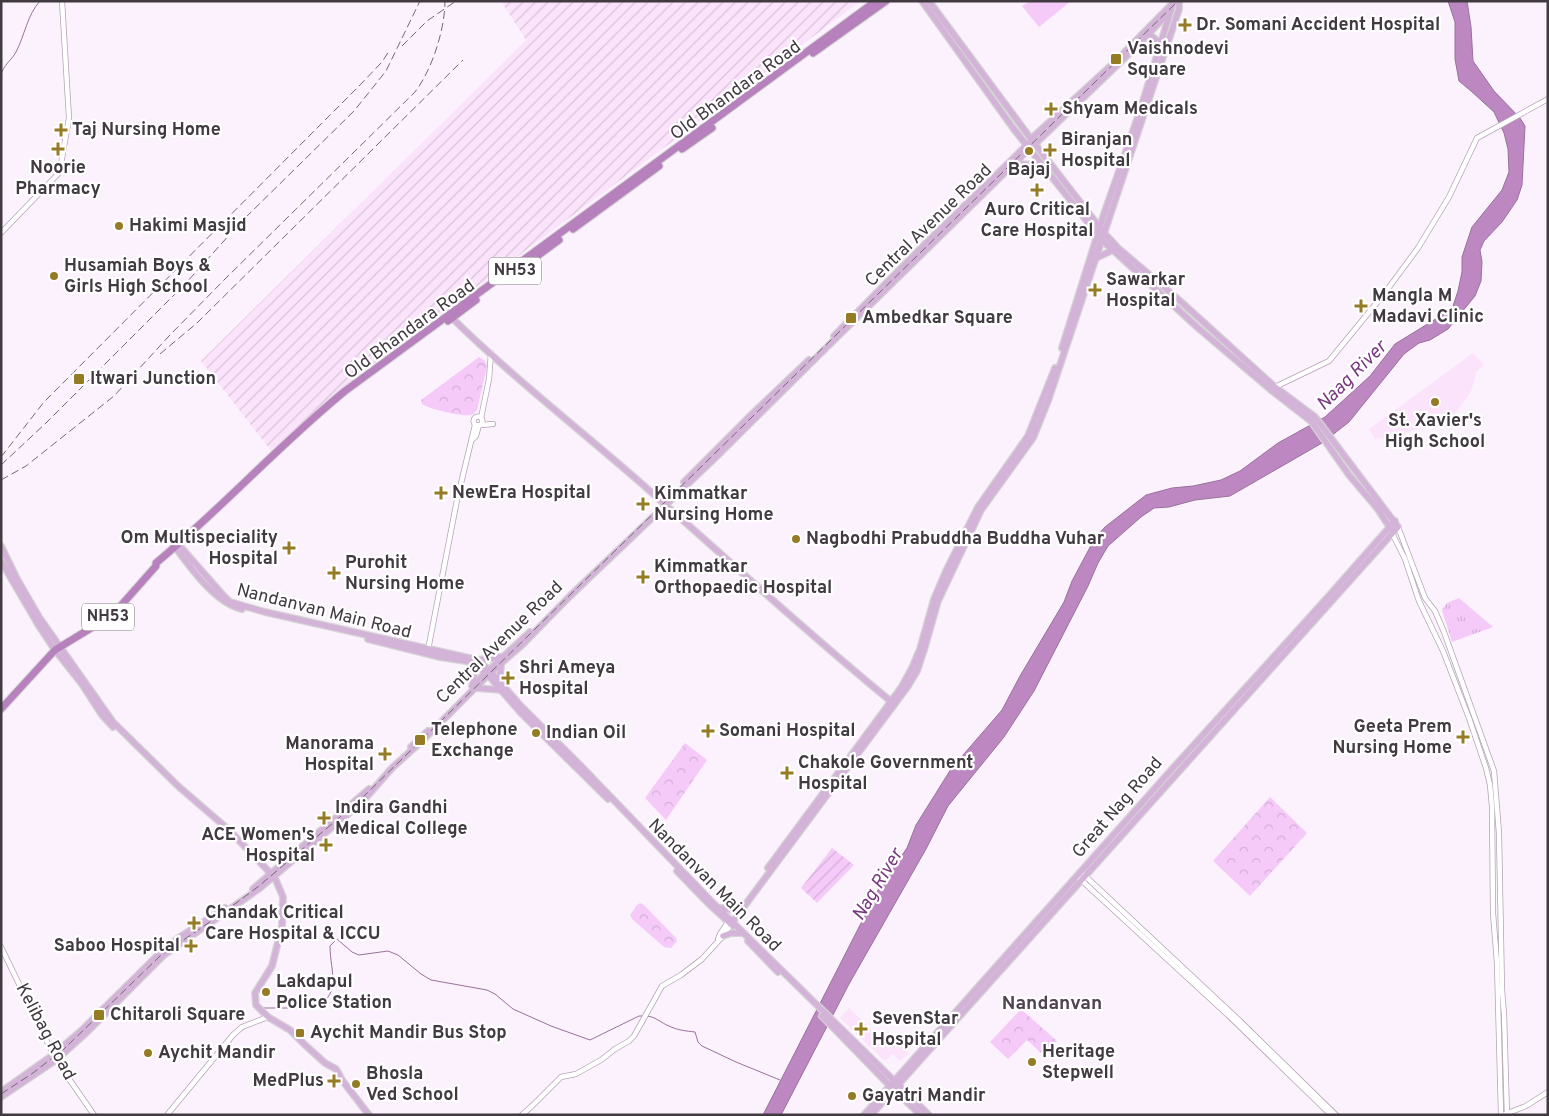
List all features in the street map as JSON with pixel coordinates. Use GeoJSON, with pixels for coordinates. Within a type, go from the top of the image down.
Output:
{"type":"FeatureCollection","features":[{"type":"Feature","properties":{"kind":"highway","name":"NH53"},"geometry":{"type":"LineString","coordinates":[[857,19],[876,1]]}},
{"type":"Feature","properties":{"kind":"highway","name":"Old Bhandara Road"},"geometry":{"type":"LineString","coordinates":[[1,709],[57,649],[106,619],[117,610],[157,565],[300,434],[340,400],[452,315],[813,50],[857,19],[886,2]]}},
{"type":"Feature","properties":{"kind":"main road"},"geometry":{"type":"LineString","coordinates":[[922,1],[1031,144],[1081,215],[1192,317],[1197,327],[1271,390],[1313,419]]}},
{"type":"Feature","properties":{"kind":"main road"},"geometry":{"type":"LineString","coordinates":[[929,1],[1001,96],[1022,133],[1015,155]]}},
{"type":"Feature","properties":{"kind":"main road"},"geometry":{"type":"LineString","coordinates":[[1022,133],[1041,134],[1146,36],[1174,4]]}},
{"type":"Feature","properties":{"kind":"main road"},"geometry":{"type":"LineString","coordinates":[[731,921],[894,703],[916,670],[938,601],[981,510],[1033,438],[1048,401],[1096,258],[1104,214],[1174,4]]}},
{"type":"Feature","properties":{"kind":"main road"},"geometry":{"type":"LineString","coordinates":[[488,672],[665,502],[749,417],[826,347],[858,310],[1015,155],[1031,144],[1116,61],[1165,9],[1174,4]]}},
{"type":"Feature","properties":{"kind":"main road"},"geometry":{"type":"LineString","coordinates":[[731,921],[740,906],[894,703],[920,649],[934,600],[975,512],[1028,436],[1059,355],[1179,9],[1174,4]]}},
{"type":"Feature","properties":{"kind":"main road"},"geometry":{"type":"LineString","coordinates":[[1146,36],[1153,37],[1161,44]]}},
{"type":"Feature","properties":{"kind":"main road"},"geometry":{"type":"LineString","coordinates":[[1041,134],[1042,152]]}},
{"type":"Feature","properties":{"kind":"main road"},"geometry":{"type":"LineString","coordinates":[[1031,144],[1042,152],[1113,250],[1192,317],[1202,322],[1313,419],[1395,520],[1398,527]]}},
{"type":"Feature","properties":{"kind":"main road","name":"Central Avenue Road"},"geometry":{"type":"LineString","coordinates":[[826,347],[1014,164],[1031,144]]}},
{"type":"Feature","properties":{"kind":"main road"},"geometry":{"type":"LineString","coordinates":[[1014,164],[1044,165]]}},
{"type":"Feature","properties":{"kind":"main road"},"geometry":{"type":"LineString","coordinates":[[1088,213],[1104,214]]}},
{"type":"Feature","properties":{"kind":"main road"},"geometry":{"type":"LineString","coordinates":[[1096,258],[1113,250]]}},
{"type":"Feature","properties":{"kind":"main road"},"geometry":{"type":"LineString","coordinates":[[452,315],[491,353],[665,502],[894,703]]}},
{"type":"Feature","properties":{"kind":"main road"},"geometry":{"type":"LineString","coordinates":[[1197,327],[1202,322]]}},
{"type":"Feature","properties":{"kind":"main road"},"geometry":{"type":"LineString","coordinates":[[1332,442],[1346,470],[1377,508],[1391,530]]}},
{"type":"Feature","properties":{"kind":"main road","name":"Central Avenue Road"},"geometry":{"type":"LineString","coordinates":[[270,877],[369,790],[488,672],[501,664],[522,645],[665,502]]}},
{"type":"Feature","properties":{"kind":"main road","name":"Great Nag Road"},"geometry":{"type":"LineString","coordinates":[[864,1115],[904,1074],[1332,597],[1391,530],[1395,520]]}},
{"type":"Feature","properties":{"kind":"main road","name":"Great Nag Road"},"geometry":{"type":"LineString","coordinates":[[1391,530],[1398,527]]}},
{"type":"Feature","properties":{"kind":"main road"},"geometry":{"type":"LineString","coordinates":[[178,547],[230,602],[428,651],[478,660],[502,657]]}},
{"type":"Feature","properties":{"kind":"main road"},"geometry":{"type":"LineString","coordinates":[[2,554],[57,649],[113,724],[204,814],[227,832],[276,884],[283,897],[280,933],[272,966],[254,996],[256,1005],[268,1017],[290,1030],[325,1063],[336,1069],[342,1080],[369,1115]]}},
{"type":"Feature","properties":{"kind":"main road","name":"Nandanvan Main Road"},"geometry":{"type":"LineString","coordinates":[[428,651],[469,661],[488,672],[521,713],[709,904],[731,921],[740,933],[904,1095],[921,1115]]}},
{"type":"Feature","properties":{"kind":"main road"},"geometry":{"type":"LineString","coordinates":[[478,660],[815,1007]]}},
{"type":"Feature","properties":{"kind":"main road"},"geometry":{"type":"LineString","coordinates":[[469,661],[474,674],[474,687],[501,690]]}},
{"type":"Feature","properties":{"kind":"main road"},"geometry":{"type":"LineString","coordinates":[[500,682],[501,664]]}},
{"type":"Feature","properties":{"kind":"main road"},"geometry":{"type":"LineString","coordinates":[[1,1097],[4,1090],[54,1058],[86,1033],[163,953],[270,877]]}},
{"type":"Feature","properties":{"kind":"main road"},"geometry":{"type":"LineString","coordinates":[[718,906],[727,910],[733,910],[740,906]]}},
{"type":"Feature","properties":{"kind":"main road"},"geometry":{"type":"LineString","coordinates":[[720,938],[731,933],[740,933]]}},
{"type":"Feature","properties":{"kind":"main road"},"geometry":{"type":"LineString","coordinates":[[904,1095],[904,1074],[883,1074],[884,1095],[904,1095],[929,1115]]}},
{"type":"Feature","properties":{"kind":"main road","name":"Great Nag Road"},"geometry":{"type":"LineString","coordinates":[[870,1115],[884,1095]]}},
{"type":"Feature","properties":{"kind":"street"},"geometry":{"type":"LineString","coordinates":[[1,233],[58,174],[58,168],[62,164],[69,118],[62,1]]}},
{"type":"Feature","properties":{"kind":"street"},"geometry":{"type":"LineString","coordinates":[[1275,387],[1329,360],[1384,294],[1418,248],[1449,197],[1477,138],[1548,99]]}},
{"type":"Feature","properties":{"kind":"street"},"geometry":{"type":"LineString","coordinates":[[428,651],[457,500],[473,439],[472,435],[480,418],[491,353]]}},
{"type":"Feature","properties":{"kind":"street"},"geometry":{"type":"LineString","coordinates":[[480,418],[492,424],[478,425],[474,420],[480,418]]}},
{"type":"Feature","properties":{"kind":"street"},"geometry":{"type":"LineString","coordinates":[[1398,527],[1425,598],[1435,611],[1444,632],[1494,771],[1499,834],[1507,1114]]}},
{"type":"Feature","properties":{"kind":"street"},"geometry":{"type":"LineString","coordinates":[[1391,530],[1405,559],[1419,601],[1443,651],[1469,718],[1490,785],[1501,1114],[1507,1114],[1526,1106],[1548,1092]]}},
{"type":"Feature","properties":{"kind":"street"},"geometry":{"type":"LineString","coordinates":[[1082,876],[1336,1115]]}},
{"type":"Feature","properties":{"kind":"street"},"geometry":{"type":"LineString","coordinates":[[522,1115],[561,1077],[576,1074],[629,1042],[662,986],[695,964],[720,938],[720,934],[731,921]]}},
{"type":"Feature","properties":{"kind":"street","name":"Kelibag Road"},"geometry":{"type":"LineString","coordinates":[[1,947],[54,1058],[94,1115]]}},
{"type":"Feature","properties":{"kind":"street"},"geometry":{"type":"LineString","coordinates":[[167,1115],[232,1035],[242,1027],[268,1017]]}},
{"type":"Feature","properties":{"kind":"street"},"geometry":{"type":"LineString","coordinates":[[1290,1072],[1331,1115]]}},
{"type":"Feature","properties":{"kind":"shaded area"},"geometry":{"type":"Polygon","coordinates":[[[501,1],[861,1],[354,378],[272,452],[201,361],[526,40],[501,1]]]}},
{"type":"Feature","properties":{"kind":"shaded area"},"geometry":{"type":"Polygon","coordinates":[[[1448,1],[1467,1],[1473,61],[1494,91],[1520,118],[1525,126],[1522,185],[1517,200],[1502,222],[1484,241],[1480,250],[1482,262],[1481,281],[1475,296],[1448,329],[1430,340],[1419,343],[1404,354],[1349,422],[1322,443],[1230,496],[1195,500],[1169,507],[1154,508],[1108,546],[1034,691],[1004,737],[948,806],[926,849],[849,984],[781,1115],[763,1115],[879,888],[907,848],[916,825],[951,769],[1002,710],[1064,602],[1072,581],[1095,538],[1105,527],[1146,495],[1172,488],[1221,480],[1240,471],[1278,443],[1325,417],[1370,376],[1395,344],[1452,309],[1462,272],[1462,257],[1472,227],[1502,190],[1509,172],[1508,149],[1504,133],[1494,112],[1459,81],[1455,59],[1455,22],[1448,1]]]}},
{"type":"Feature","properties":{"kind":"shaded area","name":"St. Xavier's High School"},"geometry":{"type":"Polygon","coordinates":[[[1473,353],[1484,365],[1477,371],[1471,391],[1456,413],[1436,423],[1392,437],[1375,439],[1369,429],[1473,353]]]}},
{"type":"Feature","properties":{"kind":"shaded area","name":"SevenStar Hospital"},"geometry":{"type":"Polygon","coordinates":[[[849,1008],[889,1047],[897,1040],[910,1053],[900,1061],[893,1054],[885,1061],[840,1018],[849,1008]]]}},
{"type":"Feature","properties":{"kind":"green space"},"geometry":{"type":"Polygon","coordinates":[[[1030,1],[1071,1],[1039,27],[1022,6],[1030,1]]]}},
{"type":"Feature","properties":{"kind":"green space"},"geometry":{"type":"Polygon","coordinates":[[[479,357],[485,361],[487,366],[477,410],[474,414],[454,414],[422,404],[421,400],[479,357]]]}},
{"type":"Feature","properties":{"kind":"green space"},"geometry":{"type":"Polygon","coordinates":[[[1459,598],[1493,627],[1452,642],[1442,610],[1447,603],[1459,598]]]}},
{"type":"Feature","properties":{"kind":"green space"},"geometry":{"type":"Polygon","coordinates":[[[685,743],[707,760],[666,820],[645,798],[685,743]]]}},
{"type":"Feature","properties":{"kind":"green space"},"geometry":{"type":"Polygon","coordinates":[[[1270,797],[1307,833],[1250,896],[1213,861],[1270,797]]]}},
{"type":"Feature","properties":{"kind":"green space"},"geometry":{"type":"Polygon","coordinates":[[[832,848],[854,865],[817,903],[801,888],[832,848]]]}},
{"type":"Feature","properties":{"kind":"green space"},"geometry":{"type":"Polygon","coordinates":[[[640,903],[676,938],[677,941],[671,948],[664,947],[632,919],[630,915],[640,903]]]}},
{"type":"Feature","properties":{"kind":"green space"},"geometry":{"type":"Polygon","coordinates":[[[1021,1009],[1057,1041],[1043,1055],[1027,1040],[1008,1059],[990,1042],[1021,1009]]]}},
{"type":"Feature","properties":{"kind":"waterway"},"geometry":{"type":"LineString","coordinates":[[1,75],[16,52],[32,12],[40,1]]}},
{"type":"Feature","properties":{"kind":"waterway"},"geometry":{"type":"LineString","coordinates":[[263,1008],[310,1008],[321,1004],[327,998],[333,983],[330,946],[337,939],[352,952],[359,955],[388,951],[398,955],[431,980],[487,990],[513,1009],[551,1026],[590,1040],[642,1016]]}},
{"type":"Feature","properties":{"kind":"waterway"},"geometry":{"type":"LineString","coordinates":[[646,1016],[675,1028],[695,1032],[698,1042],[702,1046],[780,1080]]}},
{"type":"Feature","properties":{"kind":"railway"},"geometry":{"type":"LineString","coordinates":[[1,465],[46,423],[186,283],[241,222],[354,111],[386,71],[420,1]]}},
{"type":"Feature","properties":{"kind":"railway"},"geometry":{"type":"LineString","coordinates":[[1,480],[26,466],[114,396],[224,280],[415,92],[427,72],[436,49],[443,24],[445,1]]}},
{"type":"Feature","properties":{"kind":"railway"},"geometry":{"type":"LineString","coordinates":[[402,46],[427,21],[456,1]]}},
{"type":"Feature","properties":{"kind":"railway"},"geometry":{"type":"LineString","coordinates":[[1,1094],[33,1073],[65,1048],[160,956],[259,886],[360,800],[1178,1]]}},
{"type":"Feature","properties":{"kind":"railway"},"geometry":{"type":"LineString","coordinates":[[1,457],[44,402],[360,85],[382,62],[389,51]]}},
{"type":"Feature","properties":{"kind":"railway"},"geometry":{"type":"LineString","coordinates":[[160,354],[197,323],[463,60]]}},
{"type":"Feature","properties":{"kind":"place","name":"Dr. Somani Accident Hospital"},"geometry":{"type":"Point","coordinates":[1185,25]}},
{"type":"Feature","properties":{"kind":"place","name":"Vaishnodevi Square"},"geometry":{"type":"Point","coordinates":[1116,59]}},
{"type":"Feature","properties":{"kind":"place","name":"Shyam Medicals"},"geometry":{"type":"Point","coordinates":[1051,109]}},
{"type":"Feature","properties":{"kind":"place","name":"Taj Nursing Home"},"geometry":{"type":"Point","coordinates":[61,130]}},
{"type":"Feature","properties":{"kind":"place","name":"Noorie Pharmacy"},"geometry":{"type":"Point","coordinates":[58,149]}},
{"type":"Feature","properties":{"kind":"place","name":"Biranjan Hospital"},"geometry":{"type":"Point","coordinates":[1050,150]}},
{"type":"Feature","properties":{"kind":"place","name":"Bajaj"},"geometry":{"type":"Point","coordinates":[1029,151]}},
{"type":"Feature","properties":{"kind":"place","name":"Auro Critical Care Hospital"},"geometry":{"type":"Point","coordinates":[1037,190]}},
{"type":"Feature","properties":{"kind":"place","name":"Hakimi Masjid"},"geometry":{"type":"Point","coordinates":[119,226]}},
{"type":"Feature","properties":{"kind":"place","name":"Husamiah Boys & Girls High School"},"geometry":{"type":"Point","coordinates":[54,276]}},
{"type":"Feature","properties":{"kind":"place","name":"Sawarkar Hospital"},"geometry":{"type":"Point","coordinates":[1095,290]}},
{"type":"Feature","properties":{"kind":"place","name":"Mangla M Madavi Clinic"},"geometry":{"type":"Point","coordinates":[1361,306]}},
{"type":"Feature","properties":{"kind":"place","name":"Ambedkar Square"},"geometry":{"type":"Point","coordinates":[851,318]}},
{"type":"Feature","properties":{"kind":"place","name":"Itwari Junction"},"geometry":{"type":"Point","coordinates":[79,379]}},
{"type":"Feature","properties":{"kind":"place","name":"St. Xavier's High School"},"geometry":{"type":"Point","coordinates":[1435,402]}},
{"type":"Feature","properties":{"kind":"place","name":"NewEra Hospital"},"geometry":{"type":"Point","coordinates":[441,493]}},
{"type":"Feature","properties":{"kind":"place","name":"Kimmatkar Nursing Home"},"geometry":{"type":"Point","coordinates":[643,504]}},
{"type":"Feature","properties":{"kind":"place","name":"Nagbodhi Prabuddha Buddha Vuhar"},"geometry":{"type":"Point","coordinates":[796,539]}},
{"type":"Feature","properties":{"kind":"place","name":"Om Multispeciality Hospital"},"geometry":{"type":"Point","coordinates":[289,548]}},
{"type":"Feature","properties":{"kind":"place","name":"Purohit Nursing Home"},"geometry":{"type":"Point","coordinates":[334,573]}},
{"type":"Feature","properties":{"kind":"place","name":"Kimmatkar Orthopaedic Hospital"},"geometry":{"type":"Point","coordinates":[643,577]}},
{"type":"Feature","properties":{"kind":"place","name":"Shri Ameya Hospital"},"geometry":{"type":"Point","coordinates":[508,678]}},
{"type":"Feature","properties":{"kind":"place","name":"Somani Hospital"},"geometry":{"type":"Point","coordinates":[708,731]}},
{"type":"Feature","properties":{"kind":"place","name":"Indian Oil"},"geometry":{"type":"Point","coordinates":[536,733]}},
{"type":"Feature","properties":{"kind":"place","name":"Geeta Prem Nursing Home"},"geometry":{"type":"Point","coordinates":[1463,737]}},
{"type":"Feature","properties":{"kind":"place","name":"Telephone Exchange"},"geometry":{"type":"Point","coordinates":[420,740]}},
{"type":"Feature","properties":{"kind":"place","name":"Manorama Hospital"},"geometry":{"type":"Point","coordinates":[385,754]}},
{"type":"Feature","properties":{"kind":"place","name":"Chakole Government Hospital"},"geometry":{"type":"Point","coordinates":[787,773]}},
{"type":"Feature","properties":{"kind":"place","name":"Indira Gandhi Medical College"},"geometry":{"type":"Point","coordinates":[324,818]}},
{"type":"Feature","properties":{"kind":"place","name":"ACE Women's Hospital"},"geometry":{"type":"Point","coordinates":[326,845]}},
{"type":"Feature","properties":{"kind":"place","name":"Chandak Critical Care Hospital & ICCU"},"geometry":{"type":"Point","coordinates":[194,923]}},
{"type":"Feature","properties":{"kind":"place","name":"Saboo Hospital"},"geometry":{"type":"Point","coordinates":[191,946]}},
{"type":"Feature","properties":{"kind":"place","name":"Lakdapul Police Station"},"geometry":{"type":"Point","coordinates":[266,992]}},
{"type":"Feature","properties":{"kind":"place","name":"Chitaroli Square"},"geometry":{"type":"Point","coordinates":[99,1015]}},
{"type":"Feature","properties":{"kind":"place","name":"SevenStar Hospital"},"geometry":{"type":"Point","coordinates":[861,1029]}},
{"type":"Feature","properties":{"kind":"place","name":"Aychit Mandir Bus Stop"},"geometry":{"type":"Point","coordinates":[300,1033]}},
{"type":"Feature","properties":{"kind":"place","name":"Aychit Mandir"},"geometry":{"type":"Point","coordinates":[148,1053]}},
{"type":"Feature","properties":{"kind":"place","name":"Heritage Stepwell"},"geometry":{"type":"Point","coordinates":[1032,1062]}},
{"type":"Feature","properties":{"kind":"place","name":"MedPlus"},"geometry":{"type":"Point","coordinates":[334,1081]}},
{"type":"Feature","properties":{"kind":"place","name":"Bhosla Ved School"},"geometry":{"type":"Point","coordinates":[356,1084]}},
{"type":"Feature","properties":{"kind":"place","name":"Gayatri Mandir"},"geometry":{"type":"Point","coordinates":[852,1096]}},
{"type":"Feature","properties":{"kind":"district","name":"Nandanvan"},"geometry":{"type":"Point","coordinates":[1052,1004]}},
{"type":"Feature","properties":{"kind":"water label","name":"Naag River"},"geometry":{"type":"Point","coordinates":[1352,376]}},
{"type":"Feature","properties":{"kind":"water label","name":"Nag River"},"geometry":{"type":"Point","coordinates":[878,885]}}]}
